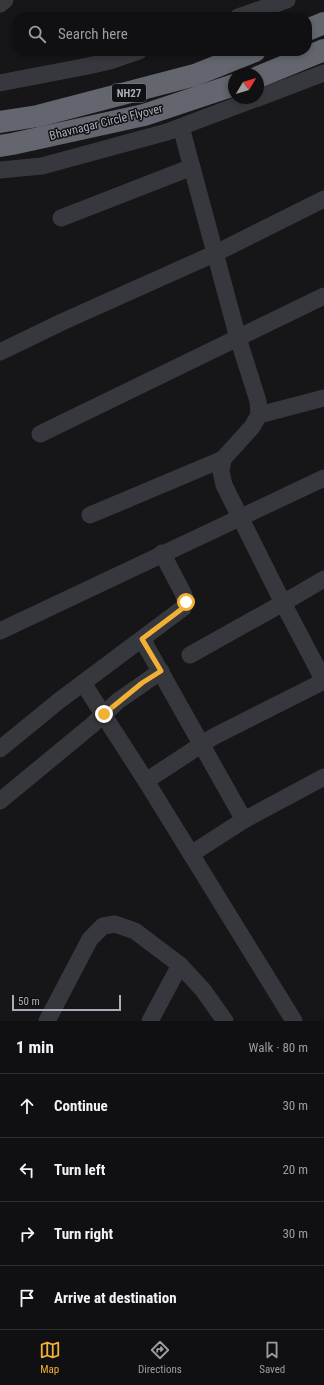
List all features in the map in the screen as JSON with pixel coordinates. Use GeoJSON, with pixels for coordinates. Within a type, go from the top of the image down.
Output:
{"type":"FeatureCollection","features":[{"type":"Feature","properties":{"kind":"highway"},"geometry":{"type":"LineString","coordinates":[[312,28],[324,23]]}},
{"type":"Feature","properties":{"kind":"highway"},"geometry":{"type":"LineString","coordinates":[[312,55],[324,50]]}},
{"type":"Feature","properties":{"kind":"highway","name":"Bhavnagar Circle Flyover"},"geometry":{"type":"LineString","coordinates":[[0,122],[38,116],[195,75],[242,56]]}},
{"type":"Feature","properties":{"kind":"highway"},"geometry":{"type":"LineString","coordinates":[[264,75],[309,56]]}},
{"type":"Feature","properties":{"kind":"highway","name":"Bhavnagar Circle Flyover"},"geometry":{"type":"LineString","coordinates":[[0,146],[144,115],[228,87]]}},
{"type":"Feature","properties":{"kind":"street"},"geometry":{"type":"LineString","coordinates":[[0,4],[5,0]]}},
{"type":"Feature","properties":{"kind":"street"},"geometry":{"type":"LineString","coordinates":[[252,12],[287,0]]}},
{"type":"Feature","properties":{"kind":"street"},"geometry":{"type":"LineString","coordinates":[[0,83],[88,66],[124,56]]}},
{"type":"Feature","properties":{"kind":"street"},"geometry":{"type":"LineString","coordinates":[[264,96],[324,73]]}},
{"type":"Feature","properties":{"kind":"street"},"geometry":{"type":"LineString","coordinates":[[0,170],[42,166],[167,132],[242,104]]}},
{"type":"Feature","properties":{"kind":"street"},"geometry":{"type":"LineString","coordinates":[[90,515],[223,459],[252,427],[259,415],[258,401],[238,338],[181,127]]}},
{"type":"Feature","properties":{"kind":"street"},"geometry":{"type":"LineString","coordinates":[[61,218],[192,167]]}},
{"type":"Feature","properties":{"kind":"street"},"geometry":{"type":"LineString","coordinates":[[0,352],[62,322],[216,253],[324,199]]}},
{"type":"Feature","properties":{"kind":"street"},"geometry":{"type":"LineString","coordinates":[[40,434],[324,296]]}},
{"type":"Feature","properties":{"kind":"street"},"geometry":{"type":"LineString","coordinates":[[259,415],[324,398]]}},
{"type":"Feature","properties":{"kind":"street"},"geometry":{"type":"LineString","coordinates":[[146,781],[202,744],[324,681],[283,604],[224,485],[221,472],[223,459]]}},
{"type":"Feature","properties":{"kind":"street"},"geometry":{"type":"LineString","coordinates":[[0,630],[324,478]]}},
{"type":"Feature","properties":{"kind":"street"},"geometry":{"type":"LineString","coordinates":[[0,749],[60,700],[183,608],[186,602],[183,592],[162,553]]}},
{"type":"Feature","properties":{"kind":"street"},"geometry":{"type":"LineString","coordinates":[[190,655],[283,604],[324,579]]}},
{"type":"Feature","properties":{"kind":"street"},"geometry":{"type":"LineString","coordinates":[[142,639],[244,820]]}},
{"type":"Feature","properties":{"kind":"street"},"geometry":{"type":"LineString","coordinates":[[0,801],[130,692],[161,671]]}},
{"type":"Feature","properties":{"kind":"street"},"geometry":{"type":"LineString","coordinates":[[83,683],[146,781],[294,1021]]}},
{"type":"Feature","properties":{"kind":"street"},"geometry":{"type":"LineString","coordinates":[[191,854],[244,820],[324,777]]}},
{"type":"Feature","properties":{"kind":"street"},"geometry":{"type":"LineString","coordinates":[[47,1021],[90,939],[103,926],[115,924],[134,931],[180,965],[204,990],[225,1021]]}},
{"type":"Feature","properties":{"kind":"street"},"geometry":{"type":"LineString","coordinates":[[150,1021],[180,965]]}},
{"type":"Feature","properties":{"kind":"route"},"geometry":{"type":"LineString","coordinates":[[104,714],[118,701],[161,671],[142,639],[183,608],[186,602]]}}]}
